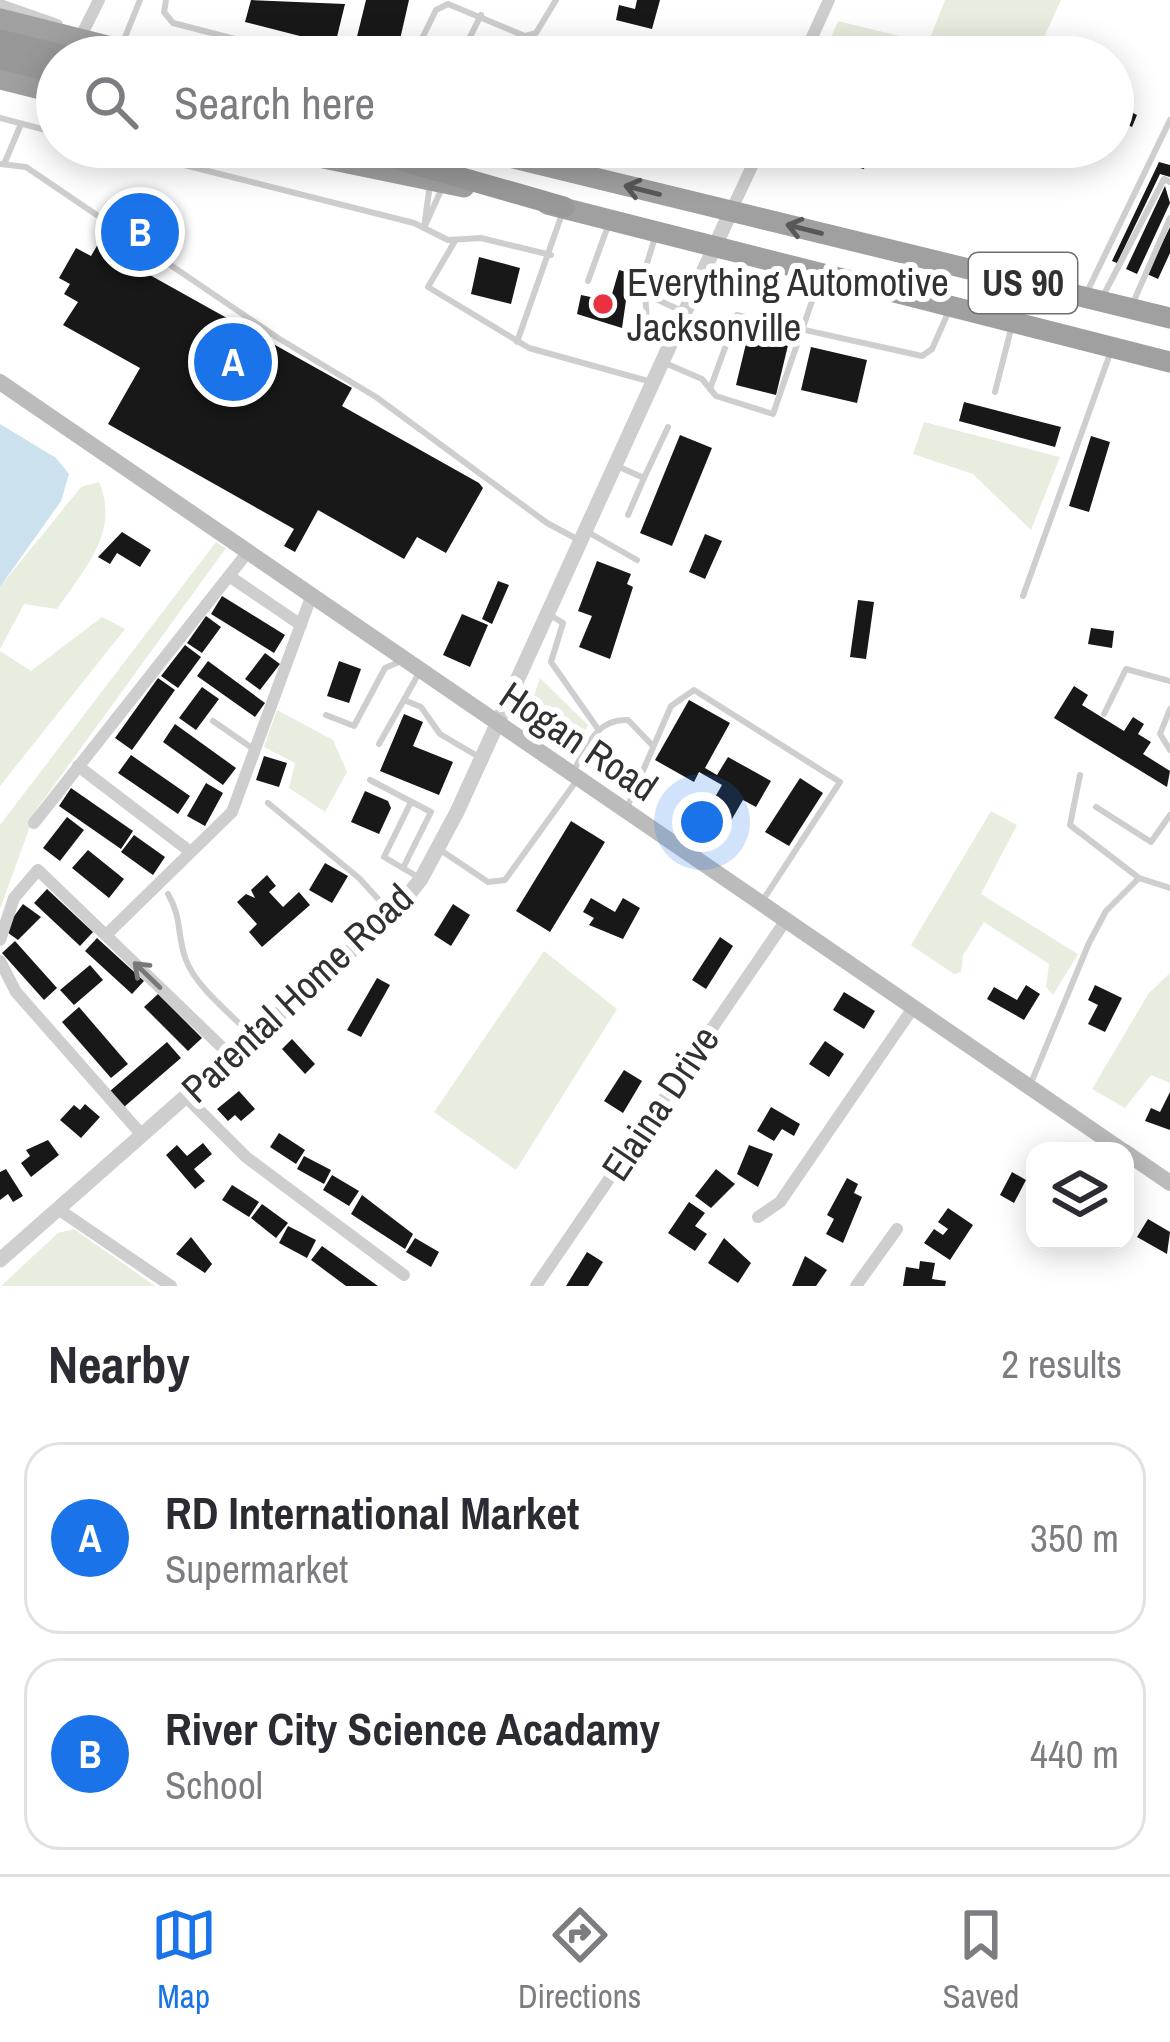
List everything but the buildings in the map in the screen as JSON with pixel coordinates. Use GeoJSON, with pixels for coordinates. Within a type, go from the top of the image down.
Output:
{"type":"FeatureCollection","features":[{"type":"Feature","properties":{"kind":"highway"},"geometry":{"type":"LineString","coordinates":[[0,19],[45,36]]}},
{"type":"Feature","properties":{"kind":"highway"},"geometry":{"type":"LineString","coordinates":[[3,56],[36,52]]}},
{"type":"Feature","properties":{"kind":"highway"},"geometry":{"type":"LineString","coordinates":[[3,56],[36,66]]}},
{"type":"Feature","properties":{"kind":"highway"},"geometry":{"type":"LineString","coordinates":[[3,56],[36,79]]}},
{"type":"Feature","properties":{"kind":"highway","name":"US 90"},"geometry":{"type":"LineString","coordinates":[[371,168],[610,219],[1170,362]]}},
{"type":"Feature","properties":{"kind":"highway"},"geometry":{"type":"LineString","coordinates":[[426,168],[564,208]]}},
{"type":"Feature","properties":{"kind":"highway","name":"US 90"},"geometry":{"type":"LineString","coordinates":[[553,168],[1170,318]]}},
{"type":"Feature","properties":{"kind":"main road","name":"Hogan Road"},"geometry":{"type":"LineString","coordinates":[[0,382],[1110,1142]]}},
{"type":"Feature","properties":{"kind":"main road","name":"Hogan Road"},"geometry":{"type":"LineString","coordinates":[[1134,1159],[1170,1184]]}},
{"type":"Feature","properties":{"kind":"street"},"geometry":{"type":"LineString","coordinates":[[82,36],[99,0]]}},
{"type":"Feature","properties":{"kind":"street"},"geometry":{"type":"LineString","coordinates":[[813,36],[829,0]]}},
{"type":"Feature","properties":{"kind":"street"},"geometry":{"type":"LineString","coordinates":[[0,5],[56,36]]}},
{"type":"Feature","properties":{"kind":"street","name":"Parental Home Road"},"geometry":{"type":"LineString","coordinates":[[0,1260],[393,914],[422,879],[751,168]]}},
{"type":"Feature","properties":{"kind":"street"},"geometry":{"type":"LineString","coordinates":[[34,823],[247,553]]}},
{"type":"Feature","properties":{"kind":"street"},"geometry":{"type":"LineString","coordinates":[[229,576],[301,625]]}},
{"type":"Feature","properties":{"kind":"street"},"geometry":{"type":"LineString","coordinates":[[106,934],[188,850],[218,832],[232,812],[311,597]]}},
{"type":"Feature","properties":{"kind":"street"},"geometry":{"type":"LineString","coordinates":[[78,766],[188,850]]}},
{"type":"Feature","properties":{"kind":"street"},"geometry":{"type":"LineString","coordinates":[[0,940],[14,898],[38,870],[232,1057]]}},
{"type":"Feature","properties":{"kind":"street","name":"Elaina Drive"},"geometry":{"type":"LineString","coordinates":[[536,1286],[786,920]]}},
{"type":"Feature","properties":{"kind":"street"},"geometry":{"type":"LineString","coordinates":[[0,961],[16,992],[142,1135]]}},
{"type":"Feature","properties":{"kind":"street"},"geometry":{"type":"LineString","coordinates":[[758,1217],[780,1202],[913,1008]]}},
{"type":"Feature","properties":{"kind":"street"},"geometry":{"type":"LineString","coordinates":[[186,1096],[246,1157],[404,1275]]}},
{"type":"Feature","properties":{"kind":"street"},"geometry":{"type":"LineString","coordinates":[[58,1209],[171,1286]]}},
{"type":"Feature","properties":{"kind":"street"},"geometry":{"type":"LineString","coordinates":[[856,1286],[896,1228]]}},
{"type":"Feature","properties":{"kind":"lane"},"geometry":{"type":"LineString","coordinates":[[125,36],[140,0]]}},
{"type":"Feature","properties":{"kind":"lane"},"geometry":{"type":"LineString","coordinates":[[166,0],[164,12],[173,23],[213,36]]}},
{"type":"Feature","properties":{"kind":"lane"},"geometry":{"type":"LineString","coordinates":[[423,36],[436,10],[449,2],[525,36],[542,27],[556,0]]}},
{"type":"Feature","properties":{"kind":"lane"},"geometry":{"type":"LineString","coordinates":[[470,36],[481,15]]}},
{"type":"Feature","properties":{"kind":"lane"},"geometry":{"type":"LineString","coordinates":[[0,118],[36,128]]}},
{"type":"Feature","properties":{"kind":"lane"},"geometry":{"type":"LineString","coordinates":[[1093,300],[1170,120]]}},
{"type":"Feature","properties":{"kind":"lane"},"geometry":{"type":"LineString","coordinates":[[21,124],[3,163],[26,167],[278,338],[376,397],[547,523],[637,560]]}},
{"type":"Feature","properties":{"kind":"lane"},"geometry":{"type":"LineString","coordinates":[[195,168],[424,228],[455,241],[481,238],[550,255]]}},
{"type":"Feature","properties":{"kind":"lane"},"geometry":{"type":"LineString","coordinates":[[1093,300],[1163,179],[1170,182]]}},
{"type":"Feature","properties":{"kind":"lane"},"geometry":{"type":"LineString","coordinates":[[424,228],[437,182]]}},
{"type":"Feature","properties":{"kind":"lane"},"geometry":{"type":"LineString","coordinates":[[517,342],[564,208]]}},
{"type":"Feature","properties":{"kind":"lane"},"geometry":{"type":"LineString","coordinates":[[1131,309],[1170,218]]}},
{"type":"Feature","properties":{"kind":"lane"},"geometry":{"type":"LineString","coordinates":[[588,280],[610,219]]}},
{"type":"Feature","properties":{"kind":"lane"},"geometry":{"type":"LineString","coordinates":[[657,231],[639,279],[648,332],[664,354],[733,404],[773,414],[821,273]]}},
{"type":"Feature","properties":{"kind":"lane"},"geometry":{"type":"LineString","coordinates":[[455,241],[428,287],[517,342],[652,382]]}},
{"type":"Feature","properties":{"kind":"lane"},"geometry":{"type":"LineString","coordinates":[[645,294],[684,312]]}},
{"type":"Feature","properties":{"kind":"lane"},"geometry":{"type":"LineString","coordinates":[[710,389],[737,315],[922,356],[932,349],[951,306]]}},
{"type":"Feature","properties":{"kind":"lane"},"geometry":{"type":"LineString","coordinates":[[995,392],[1012,322]]}},
{"type":"Feature","properties":{"kind":"lane"},"geometry":{"type":"LineString","coordinates":[[1023,596],[1113,347]]}},
{"type":"Feature","properties":{"kind":"lane"},"geometry":{"type":"LineString","coordinates":[[628,515],[668,427]]}},
{"type":"Feature","properties":{"kind":"lane"},"geometry":{"type":"LineString","coordinates":[[614,464],[644,478]]}},
{"type":"Feature","properties":{"kind":"lane"},"geometry":{"type":"LineString","coordinates":[[545,612],[563,623],[551,662],[556,676],[598,729]]}},
{"type":"Feature","properties":{"kind":"lane"},"geometry":{"type":"LineString","coordinates":[[326,715],[355,726],[385,668],[402,661]]}},
{"type":"Feature","properties":{"kind":"lane"},"geometry":{"type":"LineString","coordinates":[[1104,713],[1126,669],[1170,681]]}},
{"type":"Feature","properties":{"kind":"lane"},"geometry":{"type":"LineString","coordinates":[[379,744],[419,673]]}},
{"type":"Feature","properties":{"kind":"lane"},"geometry":{"type":"LineString","coordinates":[[626,811],[671,706],[694,690],[840,782],[761,903]]}},
{"type":"Feature","properties":{"kind":"lane"},"geometry":{"type":"LineString","coordinates":[[404,700],[422,707],[440,734],[479,758]]}},
{"type":"Feature","properties":{"kind":"lane"},"geometry":{"type":"LineString","coordinates":[[1170,709],[1160,734],[1170,750]]}},
{"type":"Feature","properties":{"kind":"lane"},"geometry":{"type":"LineString","coordinates":[[439,849],[488,882],[506,880],[574,777],[598,729],[612,718],[628,719],[653,747]]}},
{"type":"Feature","properties":{"kind":"lane"},"geometry":{"type":"LineString","coordinates":[[213,721],[255,750]]}},
{"type":"Feature","properties":{"kind":"lane"},"geometry":{"type":"LineString","coordinates":[[1081,775],[1070,825],[1139,878],[1170,888]]}},
{"type":"Feature","properties":{"kind":"lane"},"geometry":{"type":"LineString","coordinates":[[370,780],[431,812],[403,868]]}},
{"type":"Feature","properties":{"kind":"lane"},"geometry":{"type":"LineString","coordinates":[[411,802],[384,857],[422,879]]}},
{"type":"Feature","properties":{"kind":"lane"},"geometry":{"type":"LineString","coordinates":[[268,803],[359,878],[393,914]]}},
{"type":"Feature","properties":{"kind":"lane"},"geometry":{"type":"LineString","coordinates":[[1096,807],[1151,842],[1170,815]]}},
{"type":"Feature","properties":{"kind":"lane"},"geometry":{"type":"LineString","coordinates":[[427,818],[448,829]]}},
{"type":"Feature","properties":{"kind":"lane"},"geometry":{"type":"LineString","coordinates":[[402,820],[422,830]]}},
{"type":"Feature","properties":{"kind":"lane"},"geometry":{"type":"LineString","coordinates":[[1029,1086],[1089,943],[1106,911],[1139,878]]}},
{"type":"Feature","properties":{"kind":"lane"},"geometry":{"type":"LineString","coordinates":[[168,894],[181,915],[184,956],[190,970],[253,1037]]}},
{"type":"Feature","properties":{"kind":"green space"},"geometry":{"type":"Polygon","coordinates":[[[945,0],[1061,0],[1045,36],[931,36],[945,0]]]}},
{"type":"Feature","properties":{"kind":"green space"},"geometry":{"type":"Polygon","coordinates":[[[838,21],[899,36],[832,36],[838,21]]]}},
{"type":"Feature","properties":{"kind":"green space"},"geometry":{"type":"Polygon","coordinates":[[[924,422],[1060,457],[1031,530],[973,474],[913,454],[924,422]]]}},
{"type":"Feature","properties":{"kind":"green space"},"geometry":{"type":"Polygon","coordinates":[[[99,482],[105,517],[88,564],[57,609],[24,604],[0,649],[0,587],[81,487],[99,482]]]}},
{"type":"Feature","properties":{"kind":"green space"},"geometry":{"type":"Polygon","coordinates":[[[216,542],[226,548],[36,810],[0,909],[0,825],[216,542]]]}},
{"type":"Feature","properties":{"kind":"green space"},"geometry":{"type":"Polygon","coordinates":[[[102,617],[125,629],[0,786],[0,651],[31,671],[102,617]]]}},
{"type":"Feature","properties":{"kind":"green space"},"geometry":{"type":"Polygon","coordinates":[[[540,678],[588,725],[573,753],[526,719],[540,678]]]}},
{"type":"Feature","properties":{"kind":"green space"},"geometry":{"type":"Polygon","coordinates":[[[277,710],[333,740],[347,772],[325,812],[289,788],[295,763],[264,747],[277,710]]]}},
{"type":"Feature","properties":{"kind":"green space"},"geometry":{"type":"Polygon","coordinates":[[[991,811],[1017,825],[981,894],[1078,954],[1053,995],[1046,987],[1049,964],[984,922],[963,955],[961,972],[954,974],[911,945],[991,811]]]}},
{"type":"Feature","properties":{"kind":"green space"},"geometry":{"type":"Polygon","coordinates":[[[544,951],[617,1009],[516,1170],[434,1112],[544,951]]]}},
{"type":"Feature","properties":{"kind":"green space"},"geometry":{"type":"Polygon","coordinates":[[[1170,973],[1170,1083],[1151,1075],[1125,1108],[1092,1089],[1149,993],[1170,973]]]}},
{"type":"Feature","properties":{"kind":"green space"},"geometry":{"type":"Polygon","coordinates":[[[74,1229],[155,1286],[1,1286],[58,1233],[74,1229]]]}},
{"type":"Feature","properties":{"kind":"water"},"geometry":{"type":"Polygon","coordinates":[[[0,424],[56,458],[69,474],[61,501],[0,587],[0,424]]]}},
{"type":"Feature","properties":{"kind":"place","name":"River City Science Acadamy"},"geometry":{"type":"Point","coordinates":[140,232]}},
{"type":"Feature","properties":{"kind":"place","name":"Everything Automotive Jacksonville"},"geometry":{"type":"Point","coordinates":[603,304]}},
{"type":"Feature","properties":{"kind":"place","name":"RD International Market"},"geometry":{"type":"Point","coordinates":[233,362]}}]}
